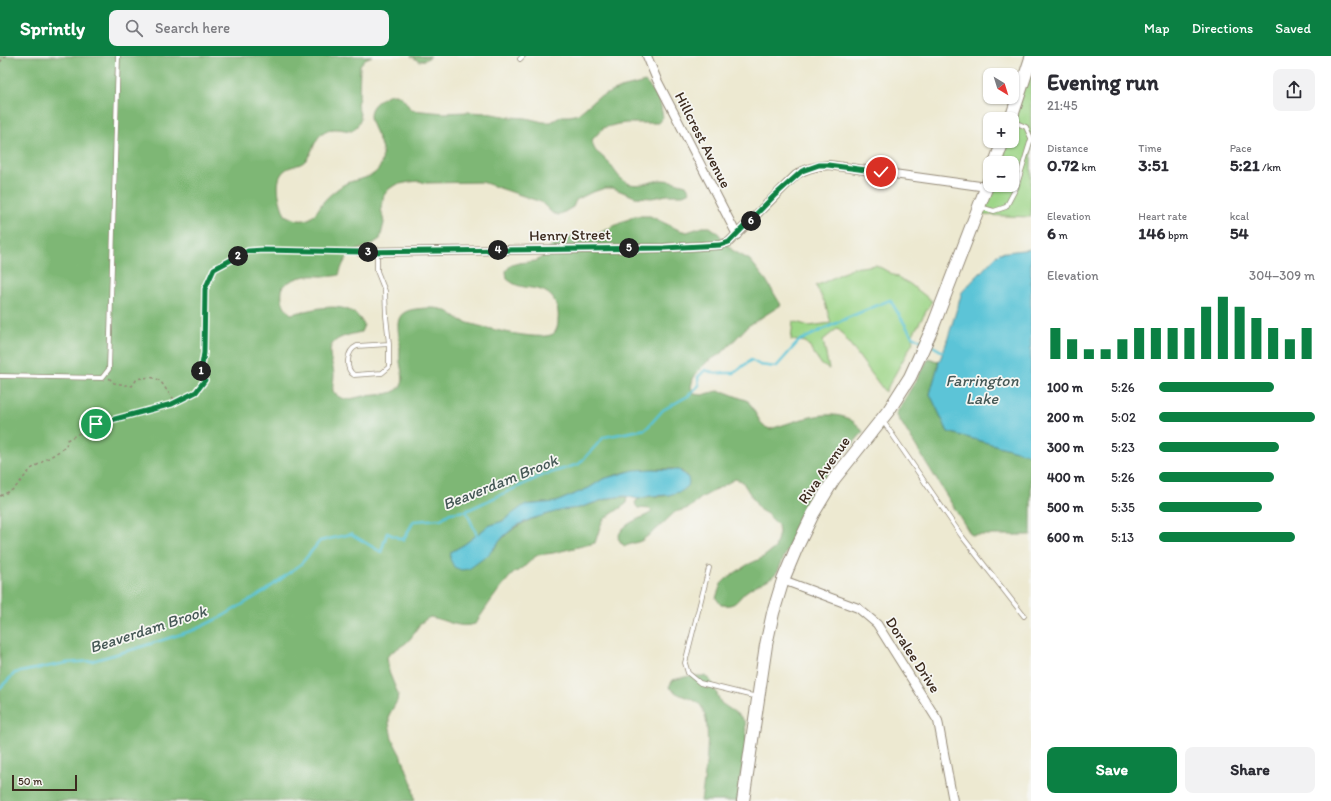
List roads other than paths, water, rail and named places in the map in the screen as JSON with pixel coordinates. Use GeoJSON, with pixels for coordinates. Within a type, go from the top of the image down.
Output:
{"type":"FeatureCollection","features":[{"type":"Feature","properties":{"kind":"street","name":"Hillcrest Avenue"},"geometry":{"type":"LineString","coordinates":[[647,56],[657,80],[737,235]]}},
{"type":"Feature","properties":{"kind":"street"},"geometry":{"type":"LineString","coordinates":[[1014,112],[1031,58]]}},
{"type":"Feature","properties":{"kind":"street","name":"Henry Street"},"geometry":{"type":"LineString","coordinates":[[360,252],[664,248],[720,245],[729,242],[737,235],[796,175],[808,168],[819,165],[983,182]]}},
{"type":"Feature","properties":{"kind":"street","name":"Riva Avenue"},"geometry":{"type":"LineString","coordinates":[[743,801],[766,645],[773,613],[783,580],[813,514],[830,485],[882,419],[910,377],[926,343],[985,192]]}},
{"type":"Feature","properties":{"kind":"street","name":"Doralee Drive"},"geometry":{"type":"LineString","coordinates":[[783,580],[858,608],[877,624],[938,721],[953,801]]}},
{"type":"Feature","properties":{"kind":"lane"},"geometry":{"type":"LineString","coordinates":[[0,376],[102,378],[109,369],[118,56]]}},
{"type":"Feature","properties":{"kind":"lane"},"geometry":{"type":"LineString","coordinates":[[980,207],[994,211],[1006,207],[1016,188],[1031,139],[1026,127],[1019,124]]}},
{"type":"Feature","properties":{"kind":"lane"},"geometry":{"type":"LineString","coordinates":[[263,250],[360,252]]}},
{"type":"Feature","properties":{"kind":"lane"},"geometry":{"type":"LineString","coordinates":[[376,252],[377,271],[386,291],[386,316],[389,344],[390,365],[388,370],[385,372],[354,376],[349,368],[348,358],[349,352],[352,348],[357,346],[389,344]]}},
{"type":"Feature","properties":{"kind":"lane"},"geometry":{"type":"LineString","coordinates":[[882,419],[961,535],[1024,616]]}},
{"type":"Feature","properties":{"kind":"lane"},"geometry":{"type":"LineString","coordinates":[[708,568],[685,663],[688,672],[700,683],[759,698]]}},
{"type":"Feature","properties":{"kind":"water","name":"Farrington Lake"},"geometry":{"type":"Polygon","coordinates":[[[1031,249],[1031,455],[948,432],[930,394],[962,292],[999,253],[1031,249]]]}},
{"type":"Feature","properties":{"kind":"water"},"geometry":{"type":"Polygon","coordinates":[[[634,470],[679,470],[688,478],[688,486],[682,491],[669,495],[650,496],[638,499],[625,496],[609,498],[579,508],[562,510],[531,519],[516,526],[504,536],[488,555],[469,569],[461,570],[454,567],[450,559],[451,552],[465,544],[488,526],[503,521],[524,505],[556,502],[589,488],[603,479],[634,470]]]}},
{"type":"Feature","properties":{"kind":"waterway","name":"Beaverdam Brook"},"geometry":{"type":"LineString","coordinates":[[0,688],[15,673],[66,663],[92,661],[194,630],[223,616],[265,591],[301,564],[320,541],[351,534],[381,552],[387,533],[403,540],[414,521],[441,519],[450,513],[466,511],[541,476],[579,464],[604,437],[646,429],[663,410],[688,396],[699,385],[698,377],[705,370],[715,373],[734,373],[751,360],[760,365],[776,367],[799,341],[847,318],[890,300],[912,336],[922,341]]}},
{"type":"Feature","properties":{"kind":"waterway","name":"Beaverdam Brook"},"geometry":{"type":"LineString","coordinates":[[929,344],[943,352]]}},
{"type":"Feature","properties":{"kind":"waterway"},"geometry":{"type":"LineString","coordinates":[[466,511],[477,535]]}}]}
